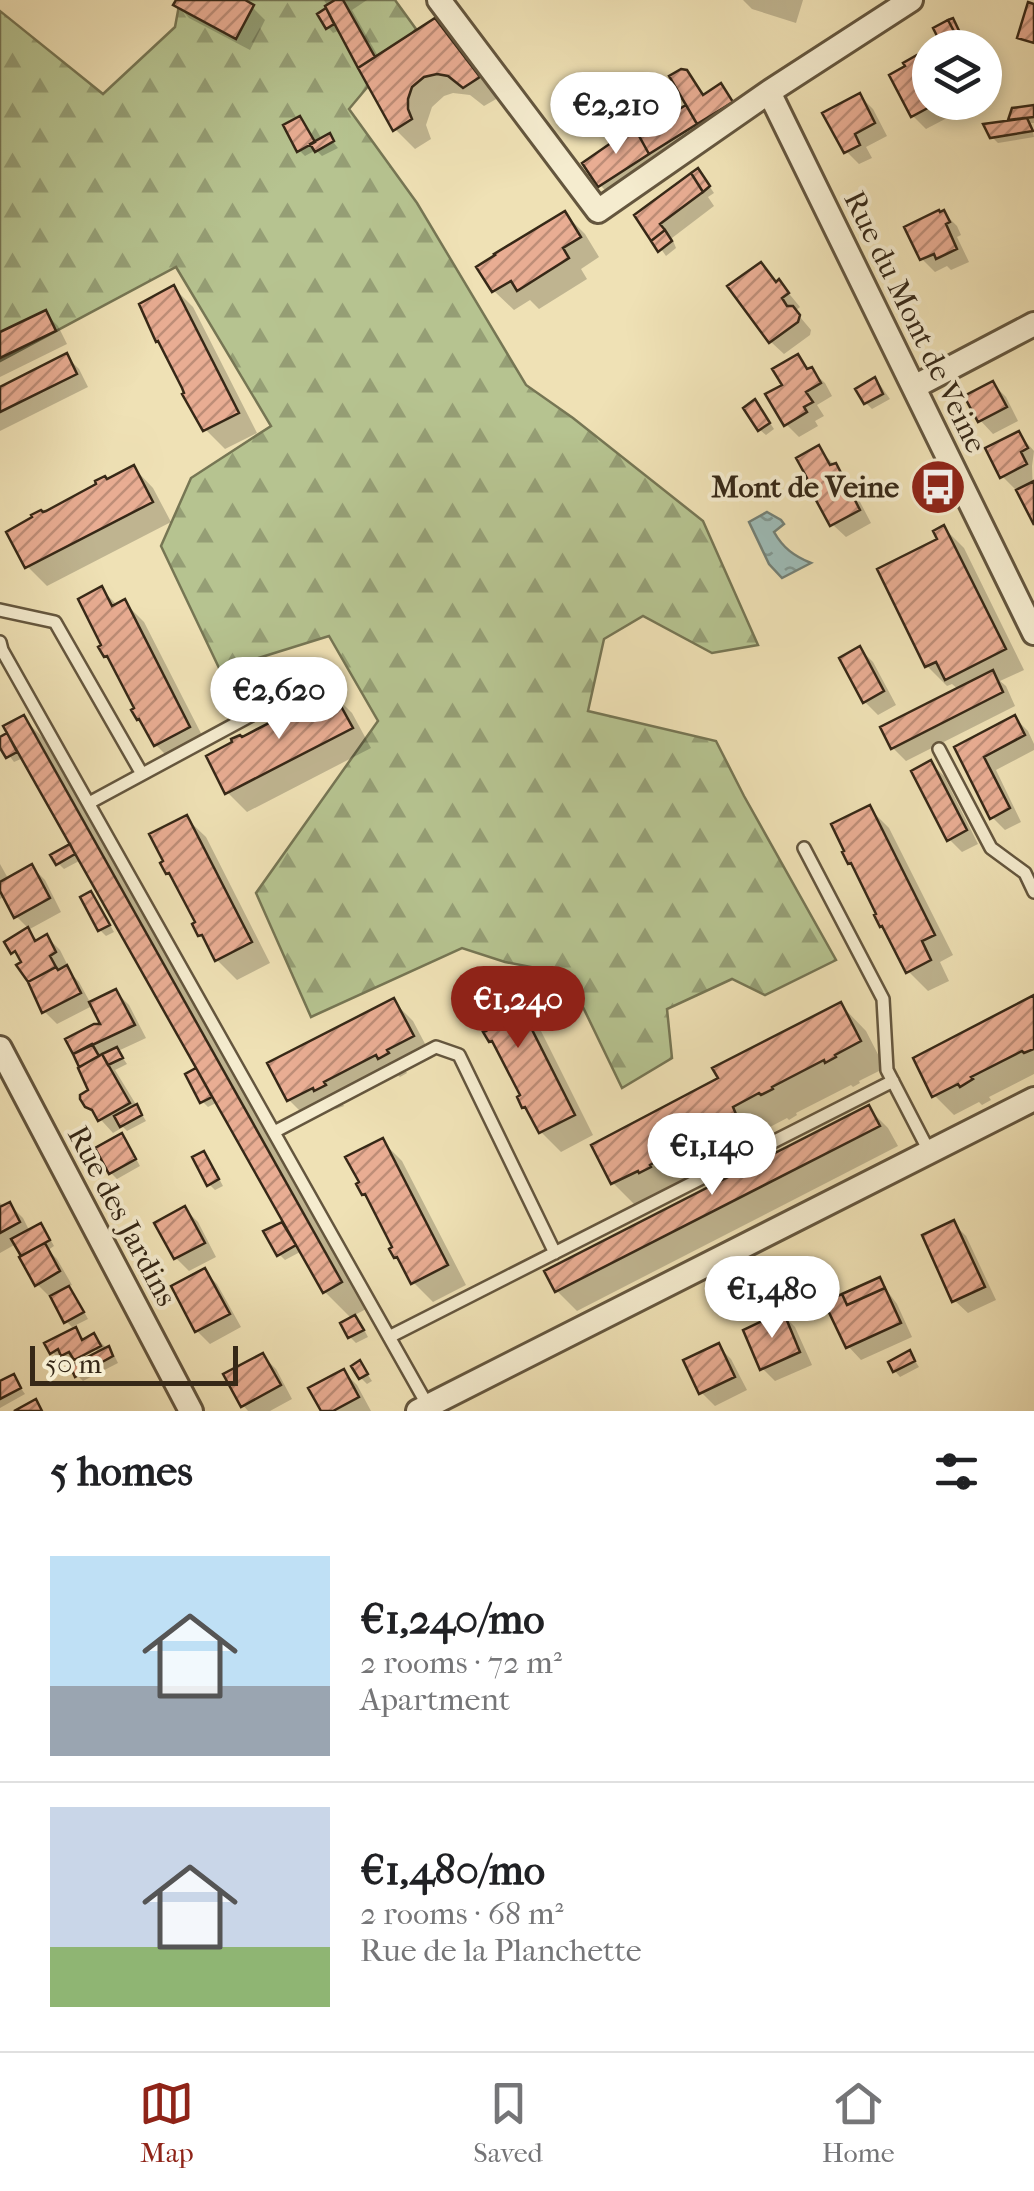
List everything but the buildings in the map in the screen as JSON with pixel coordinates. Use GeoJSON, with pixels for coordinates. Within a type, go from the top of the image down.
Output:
{"type":"FeatureCollection","features":[{"type":"Feature","properties":{"kind":"street"},"geometry":{"type":"LineString","coordinates":[[439,0],[598,212],[769,92],[911,0]]}},
{"type":"Feature","properties":{"kind":"street","name":"Rue du Mont de Veine"},"geometry":{"type":"LineString","coordinates":[[769,92],[1031,621]]}},
{"type":"Feature","properties":{"kind":"street"},"geometry":{"type":"LineString","coordinates":[[914,387],[1034,324]]}},
{"type":"Feature","properties":{"kind":"street","name":"Rue des Jardins"},"geometry":{"type":"LineString","coordinates":[[0,1048],[192,1411]]}},
{"type":"Feature","properties":{"kind":"street"},"geometry":{"type":"LineString","coordinates":[[423,1408],[1034,1099]]}},
{"type":"Feature","properties":{"kind":"lane"},"geometry":{"type":"LineString","coordinates":[[0,610],[55,622],[142,774]]}},
{"type":"Feature","properties":{"kind":"lane"},"geometry":{"type":"LineString","coordinates":[[0,642],[389,1337],[423,1408]]}},
{"type":"Feature","properties":{"kind":"lane"},"geometry":{"type":"LineString","coordinates":[[89,803],[320,678]]}},
{"type":"Feature","properties":{"kind":"lane"},"geometry":{"type":"LineString","coordinates":[[940,750],[991,848],[1026,874],[1034,892]]}},
{"type":"Feature","properties":{"kind":"lane"},"geometry":{"type":"LineString","coordinates":[[804,848],[883,999],[887,1070],[930,1153]]}},
{"type":"Feature","properties":{"kind":"lane"},"geometry":{"type":"LineString","coordinates":[[274,1132],[436,1047],[459,1056],[555,1253]]}},
{"type":"Feature","properties":{"kind":"lane"},"geometry":{"type":"LineString","coordinates":[[389,1337],[892,1081]]}},
{"type":"Feature","properties":{"kind":"green space"},"geometry":{"type":"Polygon","coordinates":[[[180,0],[395,0],[416,29],[349,109],[417,203],[526,385],[703,521],[758,645],[712,653],[643,616],[604,639],[588,711],[716,741],[836,960],[765,995],[732,979],[667,1009],[672,1058],[622,1088],[567,974],[505,962],[462,948],[311,1017],[256,893],[378,721],[329,636],[220,670],[161,546],[191,478],[271,426],[176,267],[0,361],[0,11],[103,94],[175,27],[180,0]]]}},
{"type":"Feature","properties":{"kind":"water"},"geometry":{"type":"Polygon","coordinates":[[[767,512],[784,524],[774,532],[781,543],[811,563],[782,578],[769,564],[749,522],[767,512]]]}},
{"type":"Feature","properties":{"kind":"place","name":"Mont de Veine"},"geometry":{"type":"Point","coordinates":[938,487]}}]}
